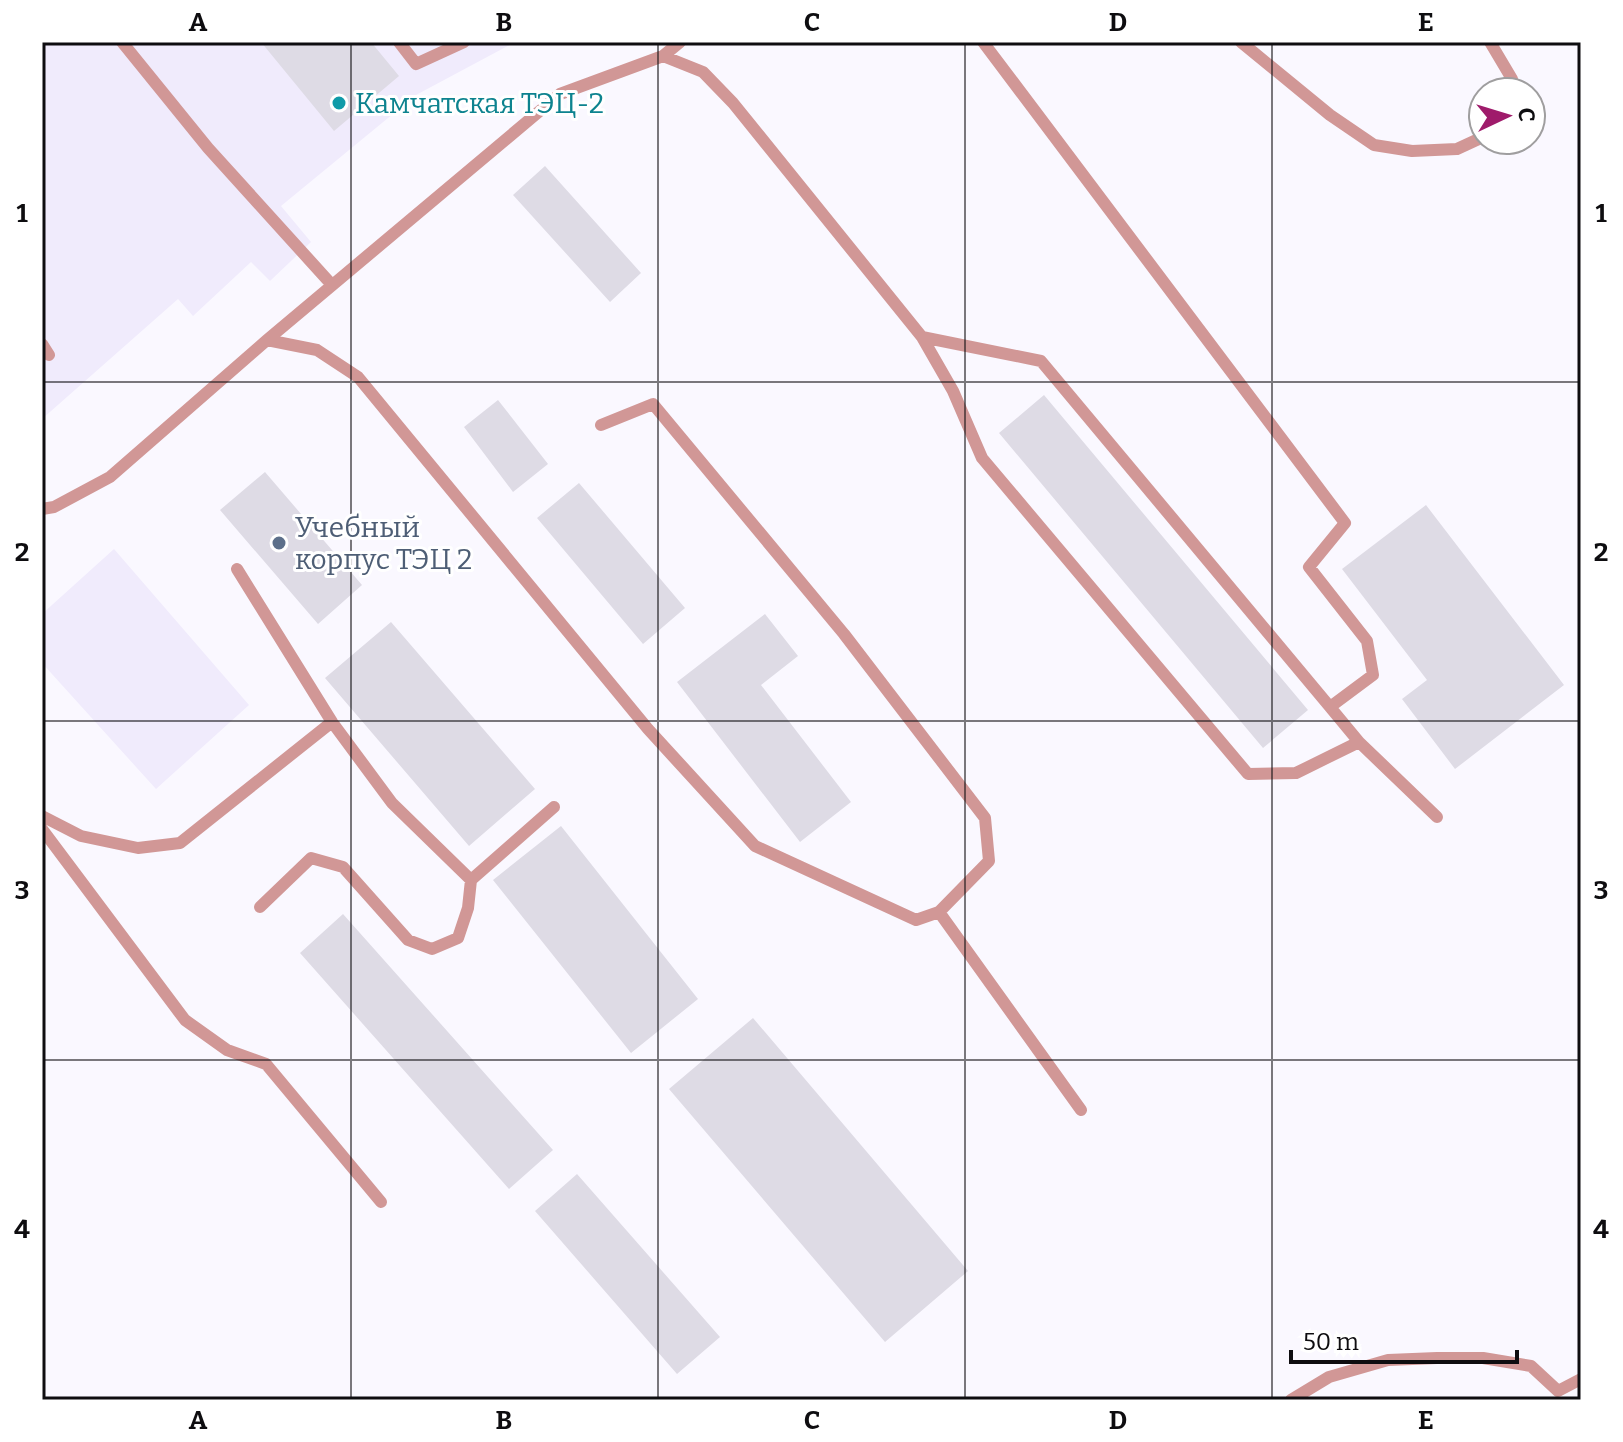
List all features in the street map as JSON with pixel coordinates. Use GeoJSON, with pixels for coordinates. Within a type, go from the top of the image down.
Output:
{"type":"FeatureCollection","features":[{"type":"Feature","properties":{"kind":"lane"},"geometry":{"type":"LineString","coordinates":[[122,42],[208,148],[332,285]]}},
{"type":"Feature","properties":{"kind":"lane"},"geometry":{"type":"LineString","coordinates":[[399,42],[416,64],[464,42]]}},
{"type":"Feature","properties":{"kind":"lane"},"geometry":{"type":"LineString","coordinates":[[42,509],[54,507],[110,477],[267,340],[560,94],[663,56],[680,42]]}},
{"type":"Feature","properties":{"kind":"lane"},"geometry":{"type":"LineString","coordinates":[[983,42],[1345,523],[1309,567],[1367,641],[1373,675],[1330,707]]}},
{"type":"Feature","properties":{"kind":"lane"},"geometry":{"type":"LineString","coordinates":[[1241,42],[1330,115],[1374,145],[1412,151],[1457,149],[1467,144]]}},
{"type":"Feature","properties":{"kind":"lane"},"geometry":{"type":"LineString","coordinates":[[1490,42],[1510,76]]}},
{"type":"Feature","properties":{"kind":"lane"},"geometry":{"type":"LineString","coordinates":[[663,56],[703,72],[733,103],[922,337],[953,391],[982,458],[1248,774],[1296,773],[1359,742]]}},
{"type":"Feature","properties":{"kind":"lane"},"geometry":{"type":"LineString","coordinates":[[922,337],[1041,361],[1359,742],[1437,817]]}},
{"type":"Feature","properties":{"kind":"lane"},"geometry":{"type":"LineString","coordinates":[[267,340],[317,350],[358,377],[648,729],[755,846],[916,920],[939,912],[989,861],[985,818],[844,634],[653,404],[601,425]]}},
{"type":"Feature","properties":{"kind":"lane"},"geometry":{"type":"LineString","coordinates":[[237,569],[332,722],[392,803],[471,880]]}},
{"type":"Feature","properties":{"kind":"lane"},"geometry":{"type":"LineString","coordinates":[[42,816],[81,836],[138,848],[180,843],[332,722]]}},
{"type":"Feature","properties":{"kind":"lane"},"geometry":{"type":"LineString","coordinates":[[260,907],[311,858],[343,867],[408,940],[432,949],[458,938],[468,908],[471,880],[554,807]]}},
{"type":"Feature","properties":{"kind":"lane"},"geometry":{"type":"LineString","coordinates":[[42,829],[185,1020],[227,1050],[266,1064],[381,1202]]}},
{"type":"Feature","properties":{"kind":"lane"},"geometry":{"type":"LineString","coordinates":[[939,912],[1081,1110]]}},
{"type":"Feature","properties":{"kind":"lane"},"geometry":{"type":"LineString","coordinates":[[1291,1400],[1329,1377],[1388,1360],[1483,1358],[1531,1366],[1558,1391],[1581,1379]]}},
{"type":"Feature","properties":{"kind":"shaded area","name":"Камчатская ТЭЦ-2"},"geometry":{"type":"Polygon","coordinates":[[[42,42],[515,42],[416,95],[281,206],[311,242],[270,281],[251,262],[193,316],[178,299],[42,419],[42,42]]]}},
{"type":"Feature","properties":{"kind":"shaded area"},"geometry":{"type":"Polygon","coordinates":[[[114,549],[249,705],[156,789],[42,663],[42,614],[114,549]]]}},
{"type":"Feature","properties":{"kind":"building","name":"Камчатская ТЭЦ-2"},"geometry":{"type":"Polygon","coordinates":[[[261,42],[371,42],[399,76],[334,131],[261,42]]]}},
{"type":"Feature","properties":{"kind":"building"},"geometry":{"type":"Polygon","coordinates":[[[545,166],[641,273],[610,302],[513,195],[545,166]]]}},
{"type":"Feature","properties":{"kind":"building"},"geometry":{"type":"Polygon","coordinates":[[[1044,395],[1308,710],[1263,748],[999,433],[1044,395]]]}},
{"type":"Feature","properties":{"kind":"building"},"geometry":{"type":"Polygon","coordinates":[[[498,400],[548,464],[513,492],[464,427],[498,400]]]}},
{"type":"Feature","properties":{"kind":"building"},"geometry":{"type":"Polygon","coordinates":[[[265,472],[362,585],[318,624],[220,510],[265,472]]]}},
{"type":"Feature","properties":{"kind":"building"},"geometry":{"type":"Polygon","coordinates":[[[579,483],[685,608],[643,644],[537,518],[579,483]]]}},
{"type":"Feature","properties":{"kind":"building"},"geometry":{"type":"Polygon","coordinates":[[[1426,505],[1564,685],[1455,769],[1402,699],[1427,680],[1342,569],[1426,505]]]}},
{"type":"Feature","properties":{"kind":"building"},"geometry":{"type":"Polygon","coordinates":[[[765,614],[798,656],[761,685],[851,802],[800,842],[677,682],[765,614]]]}},
{"type":"Feature","properties":{"kind":"building"},"geometry":{"type":"Polygon","coordinates":[[[391,622],[535,789],[469,846],[325,678],[391,622]]]}},
{"type":"Feature","properties":{"kind":"building"},"geometry":{"type":"Polygon","coordinates":[[[561,826],[698,999],[631,1053],[493,880],[561,826]]]}},
{"type":"Feature","properties":{"kind":"building"},"geometry":{"type":"Polygon","coordinates":[[[343,914],[553,1150],[509,1189],[300,953],[343,914]]]}},
{"type":"Feature","properties":{"kind":"building"},"geometry":{"type":"Polygon","coordinates":[[[753,1018],[968,1271],[885,1342],[669,1089],[753,1018]]]}},
{"type":"Feature","properties":{"kind":"building"},"geometry":{"type":"Polygon","coordinates":[[[577,1174],[720,1337],[677,1374],[535,1211],[577,1174]]]}},
{"type":"Feature","properties":{"kind":"place","name":"Камчатская ТЭЦ-2"},"geometry":{"type":"Point","coordinates":[339,103]}},
{"type":"Feature","properties":{"kind":"place","name":"Учебный корпус ТЭЦ 2"},"geometry":{"type":"Point","coordinates":[279,543]}}]}
